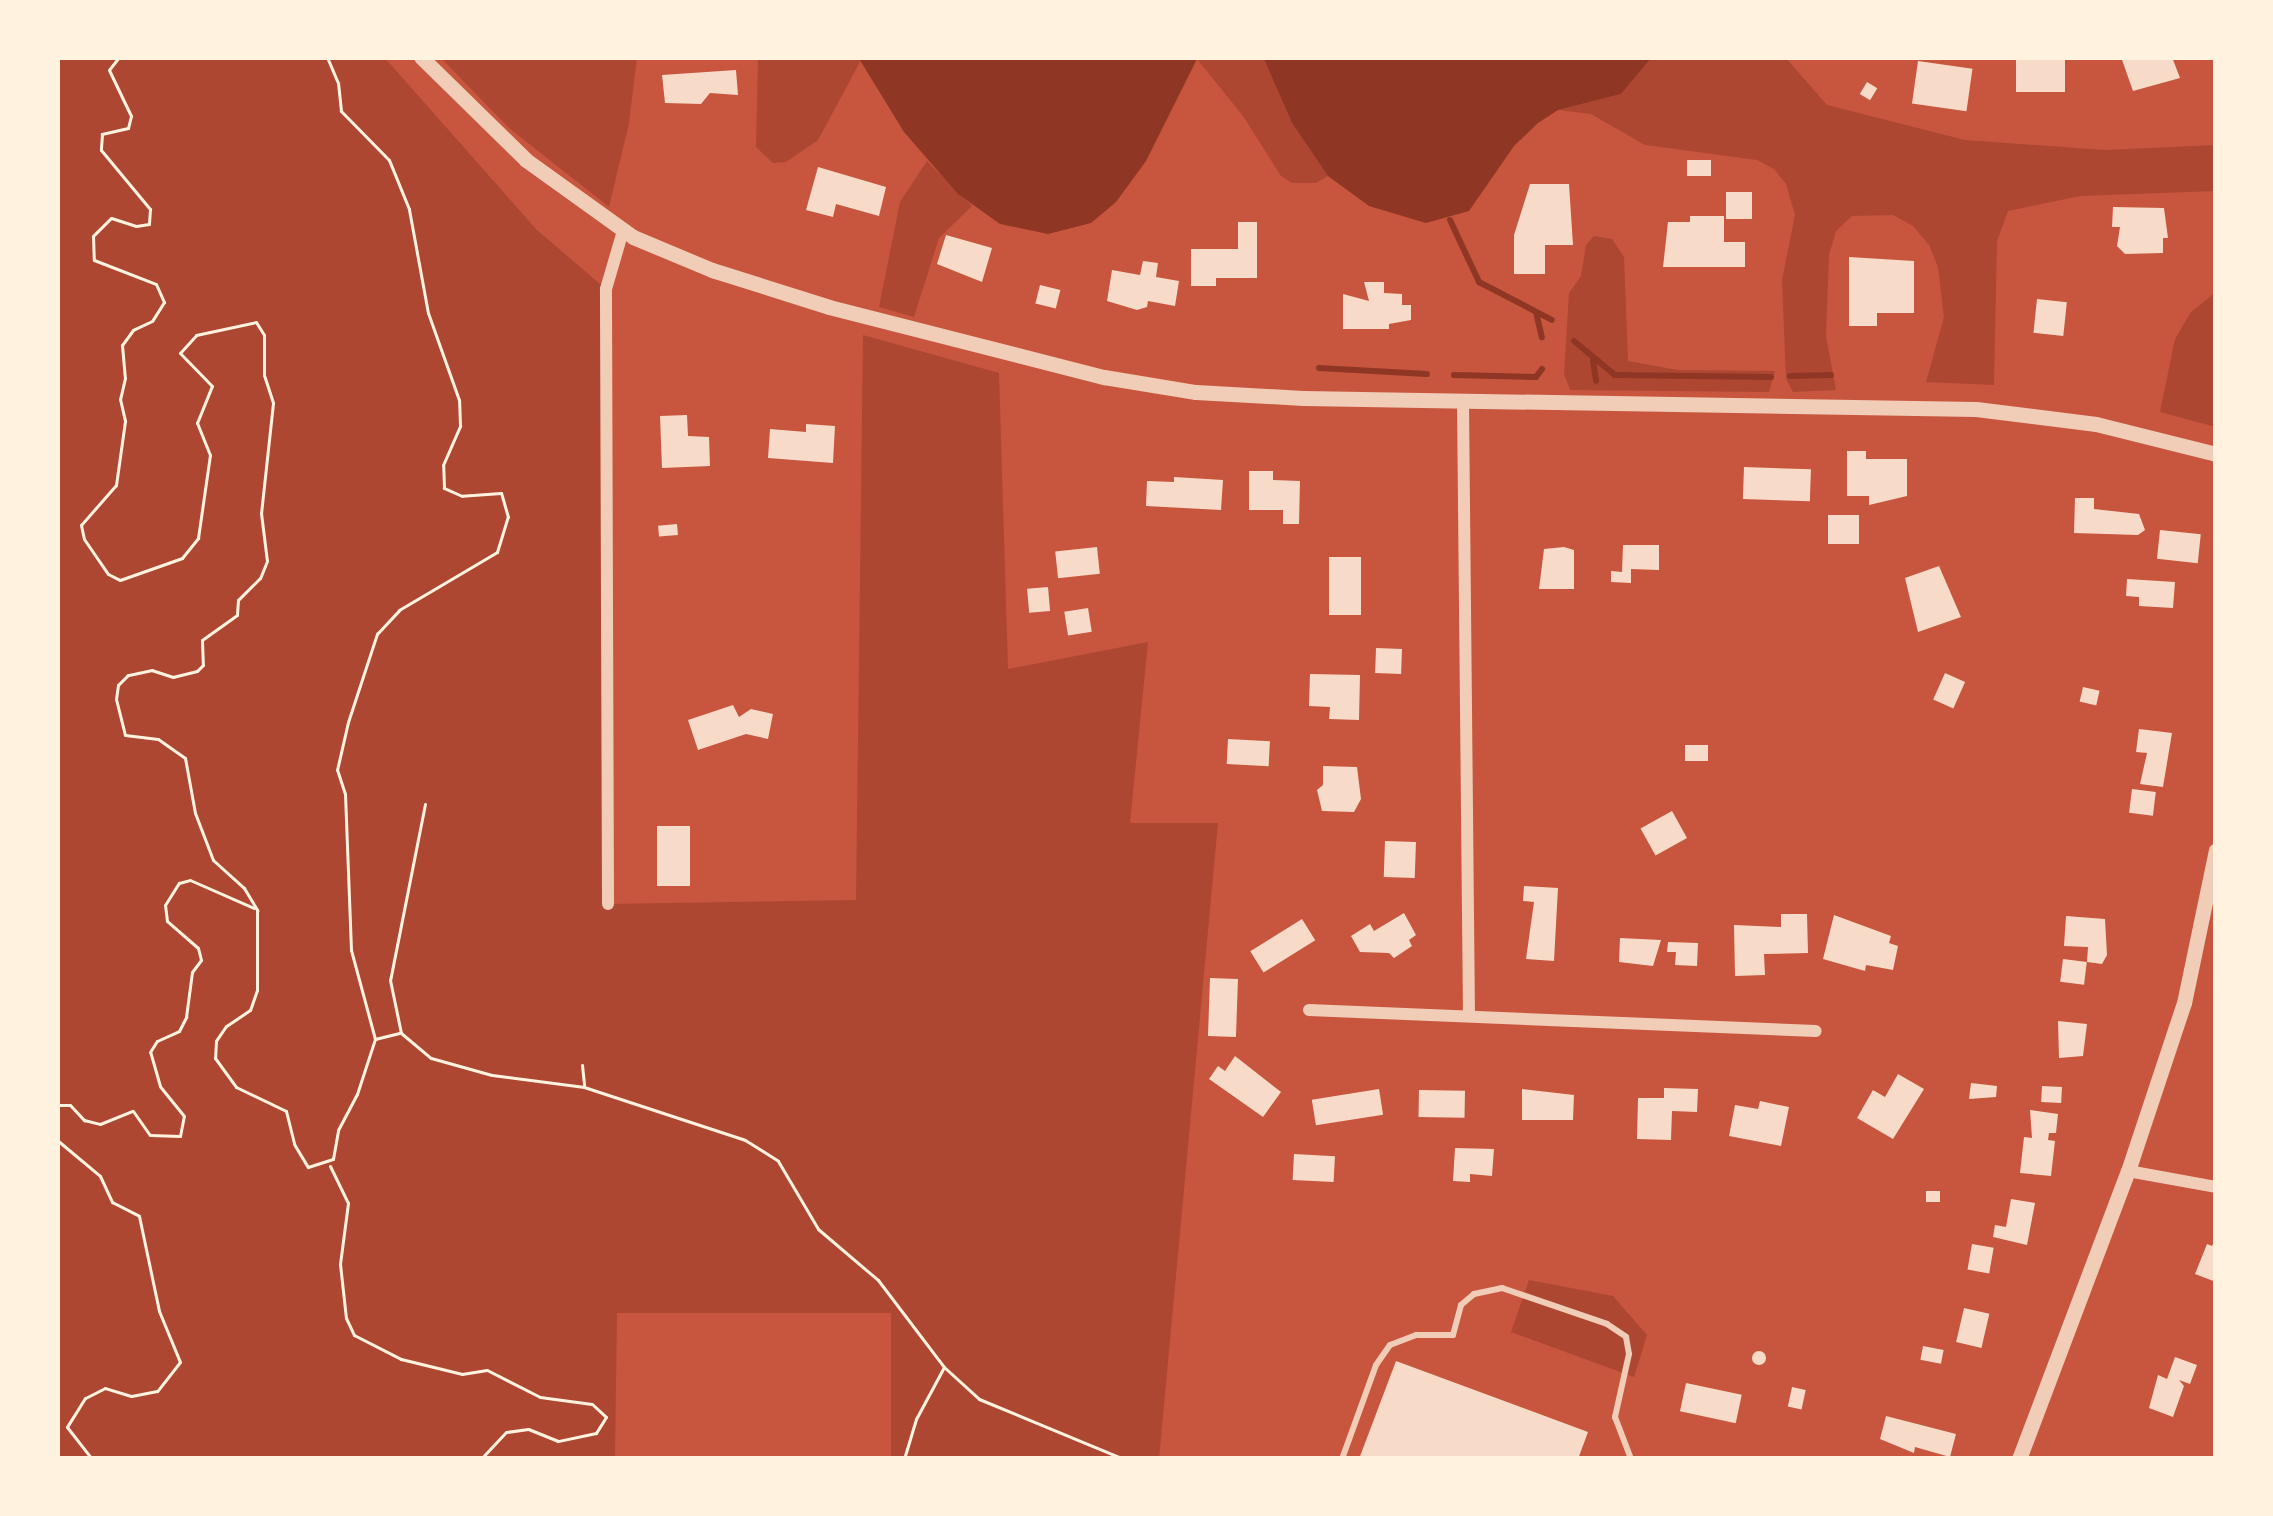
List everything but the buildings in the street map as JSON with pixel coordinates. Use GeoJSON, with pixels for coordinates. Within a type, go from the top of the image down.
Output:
{"type":"FeatureCollection","features":[{"type":"Feature","properties":{"kind":"street"},"geometry":{"type":"LineString","coordinates":[[422,57],[526,160],[623,232],[693,263],[795,297],[1127,382],[1223,394],[1963,408],[2076,421],[2216,454]]}},
{"type":"Feature","properties":{"kind":"street"},"geometry":{"type":"LineString","coordinates":[[608,904],[606,285],[623,232]]}},
{"type":"Feature","properties":{"kind":"street"},"geometry":{"type":"LineString","coordinates":[[1463,401],[1469,1014]]}},
{"type":"Feature","properties":{"kind":"street"},"geometry":{"type":"LineString","coordinates":[[2019,1459],[2128,1172],[2184,1003],[2216,850]]}},
{"type":"Feature","properties":{"kind":"street"},"geometry":{"type":"LineString","coordinates":[[1310,1010],[1816,1031]]}},
{"type":"Feature","properties":{"kind":"street"},"geometry":{"type":"LineString","coordinates":[[2128,1172],[2216,1187]]}},
{"type":"Feature","properties":{"kind":"lane"},"geometry":{"type":"LineString","coordinates":[[1342,1459],[1376,1365],[1390,1345],[1415,1335],[1453,1335],[1461,1305],[1474,1294],[1502,1288],[1607,1324],[1626,1337],[1629,1354],[1615,1418],[1631,1459]]}},
{"type":"Feature","properties":{"kind":"path"},"geometry":{"type":"LineString","coordinates":[[119,57],[109,70],[130,116],[128,128],[102,134],[101,150],[150,208],[149,224],[136,226],[111,218],[93,236],[94,260],[155,284],[164,302],[152,321],[133,330],[122,345],[125,378],[119,399],[125,421],[116,485],[81,525],[84,538],[108,574],[119,580],[182,558],[198,538],[199,500],[210,455],[196,423],[212,386],[180,353],[196,335],[256,322],[264,335],[264,376],[272,403],[261,512],[267,562],[260,578],[238,600],[237,615],[202,640],[203,665],[197,671],[172,677],[152,670],[128,675],[118,685],[116,699],[125,735],[158,739],[185,758],[195,813],[213,860],[244,888],[257,910],[257,990],[250,1010],[226,1026],[215,1041],[215,1058],[236,1087],[286,1111],[294,1144],[308,1167],[329,1164]]}},
{"type":"Feature","properties":{"kind":"path"},"geometry":{"type":"LineString","coordinates":[[327,57],[338,83],[340,111],[389,160],[409,209],[428,313],[459,400],[460,427],[443,465],[444,488],[462,496],[501,493],[508,518],[496,552],[399,610],[377,634],[337,770],[345,794],[351,950],[375,1039],[329,1164],[347,1203],[340,1264],[346,1318],[354,1335],[401,1359],[462,1375],[487,1370],[541,1397],[592,1404],[606,1417],[596,1433],[558,1442],[528,1429],[506,1432],[481,1459]]}},
{"type":"Feature","properties":{"kind":"path"},"geometry":{"type":"LineString","coordinates":[[424,804],[390,980],[400,1033],[431,1058],[492,1075],[584,1087],[745,1139],[778,1161],[818,1229],[878,1280],[944,1367],[979,1399],[1124,1459]]}},
{"type":"Feature","properties":{"kind":"path"},"geometry":{"type":"LineString","coordinates":[[57,1105],[70,1105],[84,1120],[100,1124],[133,1112],[150,1136],[180,1136],[184,1116],[160,1087],[150,1052],[157,1041],[179,1031],[192,972],[201,960],[198,948],[167,921],[165,905],[179,883],[190,880],[257,910]]}},
{"type":"Feature","properties":{"kind":"path"},"geometry":{"type":"LineString","coordinates":[[375,1039],[400,1033]]}},
{"type":"Feature","properties":{"kind":"path"},"geometry":{"type":"LineString","coordinates":[[582,1065],[584,1087]]}},
{"type":"Feature","properties":{"kind":"path"},"geometry":{"type":"LineString","coordinates":[[57,1140],[100,1176],[112,1202],[139,1216],[158,1311],[180,1362],[157,1391],[131,1396],[105,1388],[85,1398],[67,1426],[92,1459]]}},
{"type":"Feature","properties":{"kind":"path"},"geometry":{"type":"LineString","coordinates":[[904,1459],[916,1419],[944,1367]]}},
{"type":"Feature","properties":{"kind":"shaded area"},"geometry":{"type":"Polygon","coordinates":[[[57,57],[384,57],[537,230],[606,289],[608,904],[856,900],[863,335],[999,373],[1008,669],[1148,642],[1130,823],[1218,823],[1159,1459],[891,1459],[891,1313],[617,1313],[615,1459],[57,1459],[57,57]]]}},
{"type":"Feature","properties":{"kind":"shaded area"},"geometry":{"type":"Polygon","coordinates":[[[440,57],[637,57],[629,123],[609,207],[509,128],[440,57]]]}},
{"type":"Feature","properties":{"kind":"shaded area"},"geometry":{"type":"Polygon","coordinates":[[[758,57],[858,57],[860,62],[818,140],[786,162],[773,163],[756,147],[758,57]]]}},
{"type":"Feature","properties":{"kind":"shaded area"},"geometry":{"type":"Polygon","coordinates":[[[858,57],[1198,57],[1146,161],[1116,202],[1091,223],[1048,234],[1000,224],[958,194],[904,132],[858,57]]]}},
{"type":"Feature","properties":{"kind":"shaded area"},"geometry":{"type":"Polygon","coordinates":[[[1263,57],[1292,123],[1328,176],[1316,183],[1292,183],[1281,176],[1243,116],[1197,59],[1263,57]]]}},
{"type":"Feature","properties":{"kind":"shaded area"},"geometry":{"type":"Polygon","coordinates":[[[1263,57],[1652,57],[1621,94],[1558,110],[1538,123],[1514,146],[1469,211],[1426,223],[1369,206],[1328,176],[1292,123],[1263,57]]]}},
{"type":"Feature","properties":{"kind":"shaded area"},"geometry":{"type":"Polygon","coordinates":[[[1652,57],[1785,57],[1827,105],[1965,140],[2105,150],[2216,145],[2216,191],[2080,196],[2008,211],[1997,241],[1994,385],[1926,382],[1944,317],[1938,267],[1929,245],[1913,226],[1893,215],[1852,216],[1836,231],[1829,255],[1826,336],[1836,390],[1793,392],[1786,379],[1782,280],[1795,215],[1786,184],[1774,169],[1757,160],[1645,145],[1591,114],[1558,110],[1621,94],[1652,57]]]}},
{"type":"Feature","properties":{"kind":"shaded area"},"geometry":{"type":"Polygon","coordinates":[[[927,161],[972,206],[939,238],[914,317],[879,307],[900,202],[927,161]]]}},
{"type":"Feature","properties":{"kind":"shaded area"},"geometry":{"type":"Polygon","coordinates":[[[1594,236],[1612,239],[1624,257],[1628,361],[1678,370],[1775,371],[1769,392],[1570,390],[1564,374],[1569,293],[1581,276],[1586,245],[1594,236]]]}},
{"type":"Feature","properties":{"kind":"shaded area"},"geometry":{"type":"Polygon","coordinates":[[[2216,292],[2216,427],[2160,412],[2175,339],[2191,312],[2216,292]]]}},
{"type":"Feature","properties":{"kind":"shaded area"},"geometry":{"type":"Polygon","coordinates":[[[1529,1280],[1613,1296],[1647,1335],[1634,1377],[1511,1332],[1529,1280]]]}},
{"type":"Feature","properties":{"kind":"waterway"},"geometry":{"type":"LineString","coordinates":[[1450,220],[1479,282],[1552,320]]}},
{"type":"Feature","properties":{"kind":"waterway"},"geometry":{"type":"LineString","coordinates":[[1536,312],[1542,337]]}},
{"type":"Feature","properties":{"kind":"waterway"},"geometry":{"type":"LineString","coordinates":[[1574,341],[1615,375],[1771,377]]}},
{"type":"Feature","properties":{"kind":"waterway"},"geometry":{"type":"LineString","coordinates":[[1593,361],[1596,381]]}},
{"type":"Feature","properties":{"kind":"waterway"},"geometry":{"type":"LineString","coordinates":[[1319,368],[1427,374]]}},
{"type":"Feature","properties":{"kind":"waterway"},"geometry":{"type":"LineString","coordinates":[[1454,375],[1536,377],[1542,369]]}},
{"type":"Feature","properties":{"kind":"waterway"},"geometry":{"type":"LineString","coordinates":[[1790,376],[1831,375]]}}]}
